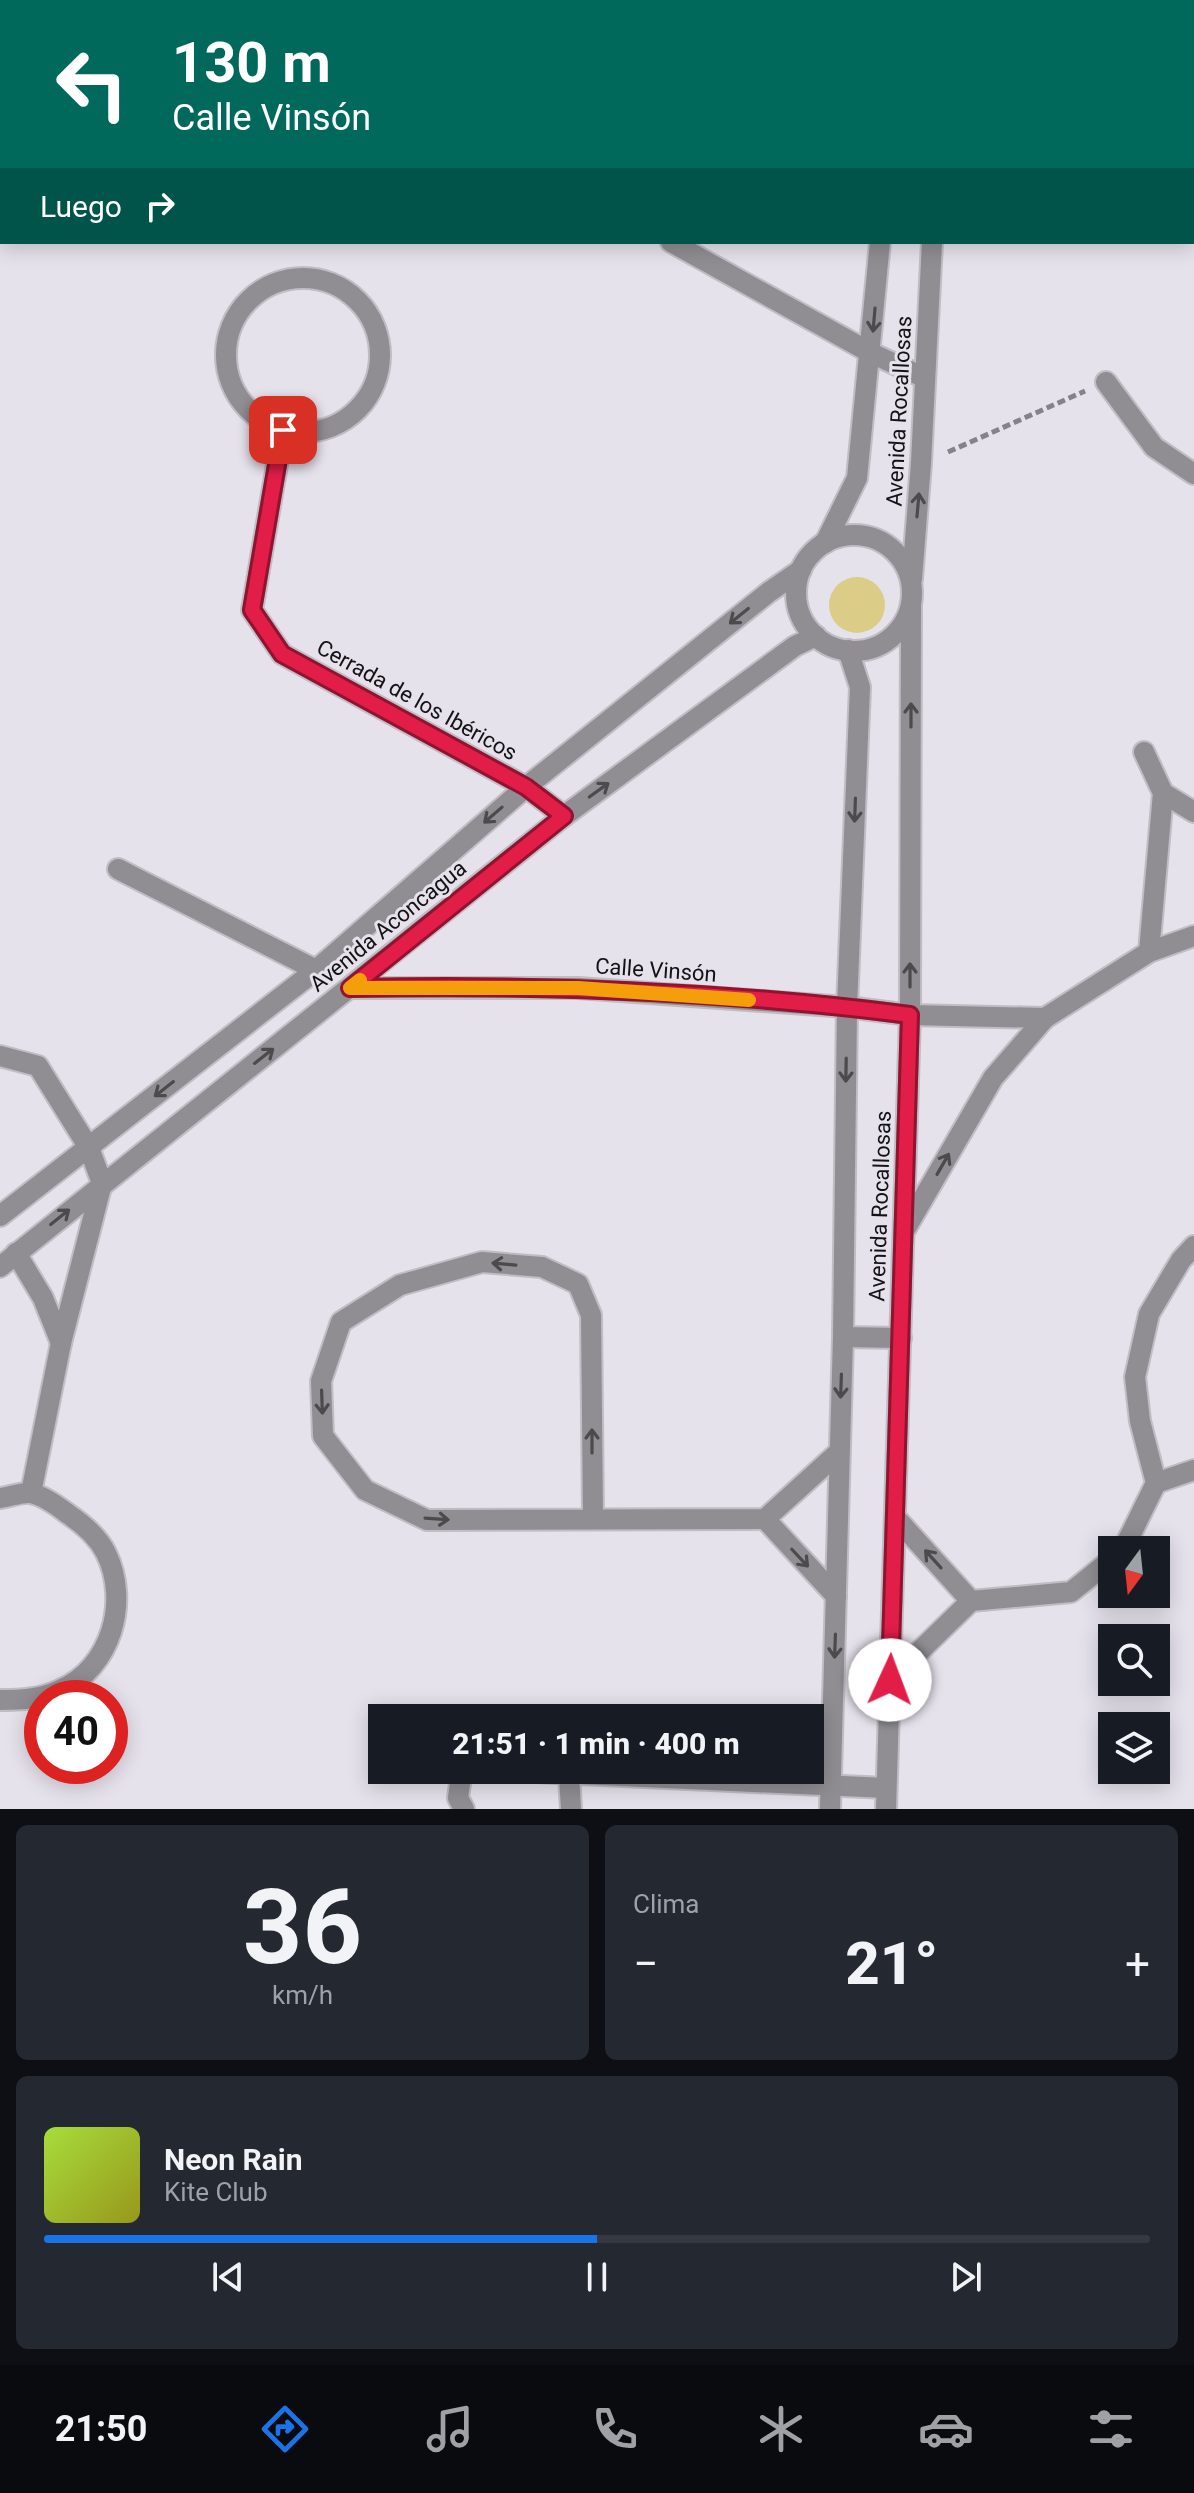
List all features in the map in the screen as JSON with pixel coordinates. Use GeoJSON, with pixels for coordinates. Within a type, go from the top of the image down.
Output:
{"type":"FeatureCollection","features":[{"type":"Feature","properties":{"kind":"street"},"geometry":{"type":"LineString","coordinates":[[675,244],[871,353],[925,378]]}},
{"type":"Feature","properties":{"kind":"street","name":"Avenida Rocallosas"},"geometry":{"type":"LineString","coordinates":[[825,543],[857,478],[880,244]]}},
{"type":"Feature","properties":{"kind":"street","name":"Avenida Rocallosas"},"geometry":{"type":"LineString","coordinates":[[912,583],[932,244]]}},
{"type":"Feature","properties":{"kind":"street"},"geometry":{"type":"LineString","coordinates":[[309,278],[334,285],[355,298],[370,319],[379,343],[379,368],[371,392],[355,412],[333,426],[309,432],[283,430],[260,420],[242,403],[229,380],[225,355],[229,330],[241,308],[260,291],[284,280],[309,278]]}},
{"type":"Feature","properties":{"kind":"street"},"geometry":{"type":"LineString","coordinates":[[1106,382],[1154,447],[1194,474]]}},
{"type":"Feature","properties":{"kind":"street","name":"Cerrada de los Ibéricos"},"geometry":{"type":"LineString","coordinates":[[283,430],[252,610],[282,654],[526,787],[564,816]]}},
{"type":"Feature","properties":{"kind":"street"},"geometry":{"type":"LineString","coordinates":[[861,535],[879,540],[900,558],[912,583],[911,605],[895,635],[873,647],[848,650],[832,646],[816,636],[804,622],[797,606],[796,587],[801,570],[811,554],[825,543],[842,536],[861,535]]}},
{"type":"Feature","properties":{"kind":"street","name":"Avenida Aconcagua"},"geometry":{"type":"LineString","coordinates":[[0,1216],[316,970],[526,787],[801,570]]}},
{"type":"Feature","properties":{"kind":"street","name":"Avenida Rocallosas"},"geometry":{"type":"LineString","coordinates":[[886,1809],[910,1015],[911,605]]}},
{"type":"Feature","properties":{"kind":"street","name":"Avenida Aconcagua"},"geometry":{"type":"LineString","coordinates":[[0,1267],[564,816],[795,646],[816,636]]}},
{"type":"Feature","properties":{"kind":"street","name":"Avenida Rocallosas"},"geometry":{"type":"LineString","coordinates":[[830,1809],[843,1337],[847,1007],[860,687],[848,650]]}},
{"type":"Feature","properties":{"kind":"street"},"geometry":{"type":"LineString","coordinates":[[1144,752],[1163,793],[1149,952]]}},
{"type":"Feature","properties":{"kind":"street"},"geometry":{"type":"LineString","coordinates":[[1163,793],[1194,812]]}},
{"type":"Feature","properties":{"kind":"street"},"geometry":{"type":"LineString","coordinates":[[118,869],[316,970]]}},
{"type":"Feature","properties":{"kind":"street"},"geometry":{"type":"LineString","coordinates":[[904,1231],[993,1078],[1045,1018],[1149,952],[1194,936]]}},
{"type":"Feature","properties":{"kind":"street","name":"Calle Vinsón"},"geometry":{"type":"LineString","coordinates":[[350,988],[578,988],[847,1007],[910,1015],[1045,1018]]}},
{"type":"Feature","properties":{"kind":"street"},"geometry":{"type":"LineString","coordinates":[[0,1056],[38,1066],[89,1148],[102,1183],[61,1343],[31,1493]]}},
{"type":"Feature","properties":{"kind":"street"},"geometry":{"type":"LineString","coordinates":[[1130,1536],[1156,1483],[1140,1421],[1135,1377],[1149,1314],[1181,1260],[1194,1246]]}},
{"type":"Feature","properties":{"kind":"street"},"geometry":{"type":"LineString","coordinates":[[16,1253],[43,1298],[61,1343]]}},
{"type":"Feature","properties":{"kind":"street"},"geometry":{"type":"LineString","coordinates":[[593,1519],[591,1315],[578,1284],[542,1267],[482,1262],[400,1285],[341,1322],[321,1381],[323,1436],[365,1490],[427,1520],[765,1519],[839,1452]]}},
{"type":"Feature","properties":{"kind":"street"},"geometry":{"type":"LineString","coordinates":[[843,1337],[901,1338]]}},
{"type":"Feature","properties":{"kind":"street"},"geometry":{"type":"LineString","coordinates":[[1156,1483],[1194,1470]]}},
{"type":"Feature","properties":{"kind":"street"},"geometry":{"type":"LineString","coordinates":[[0,1498],[31,1493],[87,1527],[106,1553],[116,1583],[116,1615],[107,1645],[88,1671],[62,1690],[32,1699],[0,1700]]}},
{"type":"Feature","properties":{"kind":"street"},"geometry":{"type":"LineString","coordinates":[[895,1517],[971,1601]]}},
{"type":"Feature","properties":{"kind":"street"},"geometry":{"type":"LineString","coordinates":[[765,1519],[836,1596]]}},
{"type":"Feature","properties":{"kind":"street"},"geometry":{"type":"LineString","coordinates":[[890,1680],[971,1601],[1071,1592],[1098,1570]]}},
{"type":"Feature","properties":{"kind":"street"},"geometry":{"type":"LineString","coordinates":[[460,1784],[458,1798],[464,1809]]}},
{"type":"Feature","properties":{"kind":"street"},"geometry":{"type":"LineString","coordinates":[[570,1784],[571,1809]]}},
{"type":"Feature","properties":{"kind":"street"},"geometry":{"type":"LineString","coordinates":[[783,1784],[886,1788]]}},
{"type":"Feature","properties":{"kind":"path"},"geometry":{"type":"LineString","coordinates":[[921,463],[1106,382]]}},
{"type":"Feature","properties":{"kind":"shaded area"},"geometry":{"type":"Polygon","coordinates":[[[857,577],[877,585],[885,605],[877,625],[857,633],[837,625],[829,605],[837,585],[857,577]]]}},
{"type":"Feature","properties":{"kind":"slow traffic"},"geometry":{"type":"LineString","coordinates":[[360,980],[350,988],[578,988],[749,1000]]}},
{"type":"Feature","properties":{"kind":"route"},"geometry":{"type":"LineString","coordinates":[[283,430],[252,610],[282,654],[526,787],[564,816],[350,988],[578,988],[847,1007],[910,1015],[890,1680]]}}]}
